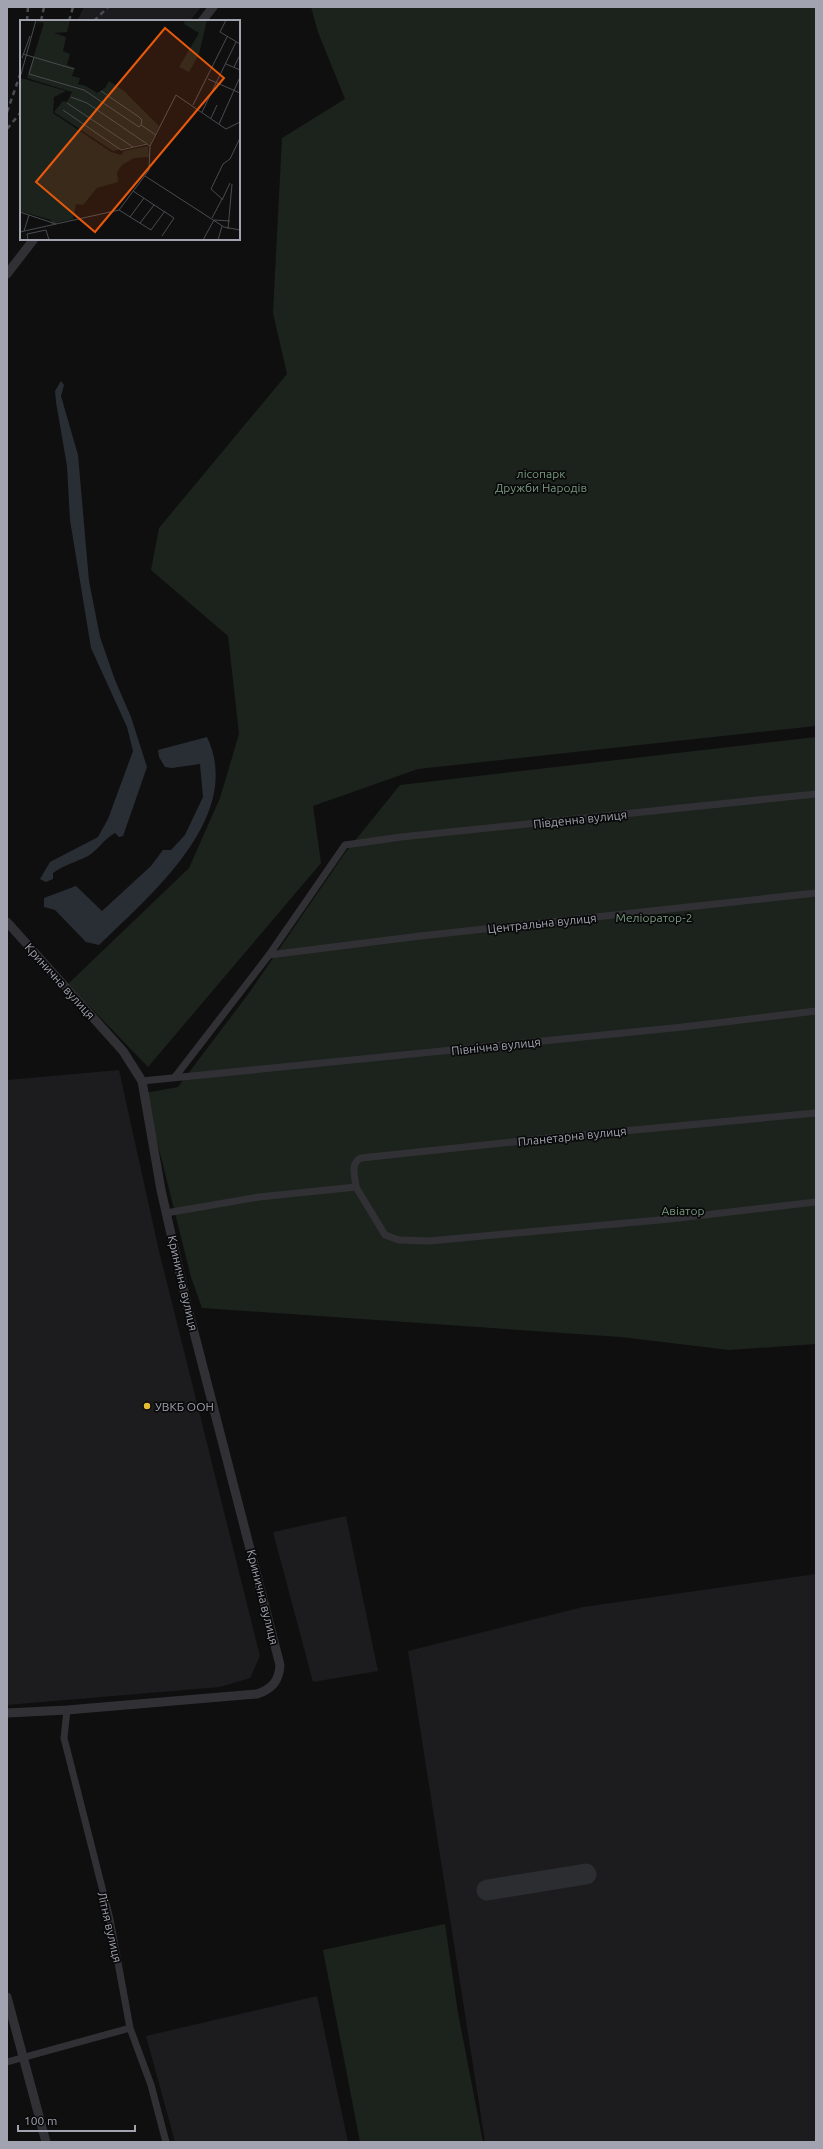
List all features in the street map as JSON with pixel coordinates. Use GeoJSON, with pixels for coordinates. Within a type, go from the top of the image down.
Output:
{"type":"FeatureCollection","features":[{"type":"Feature","properties":{"kind":"street"},"geometry":{"type":"LineString","coordinates":[[203,20],[213,7]]}},
{"type":"Feature","properties":{"kind":"street"},"geometry":{"type":"LineString","coordinates":[[7,274],[33,240]]}},
{"type":"Feature","properties":{"kind":"street","name":"Південна вулиця"},"geometry":{"type":"LineString","coordinates":[[269,955],[345,845],[400,837],[816,794]]}},
{"type":"Feature","properties":{"kind":"street","name":"Центральна вулиця"},"geometry":{"type":"LineString","coordinates":[[269,955],[428,935],[816,894]]}},
{"type":"Feature","properties":{"kind":"street","name":"Кринична вулиця"},"geometry":{"type":"LineString","coordinates":[[7,922],[123,1051],[142,1081],[166,1212],[188,1308],[280,1665],[279,1677],[274,1685],[266,1691],[257,1694],[68,1710]]}},
{"type":"Feature","properties":{"kind":"street"},"geometry":{"type":"LineString","coordinates":[[175,1077],[269,955]]}},
{"type":"Feature","properties":{"kind":"street","name":"Північна вулиця"},"geometry":{"type":"LineString","coordinates":[[142,1081],[683,1027],[816,1011]]}},
{"type":"Feature","properties":{"kind":"street","name":"Планетарна вулиця"},"geometry":{"type":"LineString","coordinates":[[356,1187],[354,1165],[356,1161],[361,1158],[549,1138],[816,1113]]}},
{"type":"Feature","properties":{"kind":"street"},"geometry":{"type":"LineString","coordinates":[[166,1212],[259,1198],[356,1187],[385,1235],[399,1240],[429,1241],[670,1219],[816,1202]]}},
{"type":"Feature","properties":{"kind":"street"},"geometry":{"type":"LineString","coordinates":[[7,1713],[68,1710]]}},
{"type":"Feature","properties":{"kind":"street","name":"Літня вулиця"},"geometry":{"type":"LineString","coordinates":[[68,1710],[64,1738],[110,1919],[130,2028],[151,2085],[166,2142]]}},
{"type":"Feature","properties":{"kind":"street"},"geometry":{"type":"LineString","coordinates":[[7,1997],[46,2142]]}},
{"type":"Feature","properties":{"kind":"street"},"geometry":{"type":"LineString","coordinates":[[7,2062],[130,2028]]}},
{"type":"Feature","properties":{"kind":"shaded area"},"geometry":{"type":"Polygon","coordinates":[[[84,7],[201,7],[191,20],[78,20],[84,7]]]}},
{"type":"Feature","properties":{"kind":"shaded area"},"geometry":{"type":"Polygon","coordinates":[[[61,381],[64,385],[61,396],[78,455],[89,581],[100,637],[115,680],[131,717],[147,767],[123,836],[119,837],[115,833],[88,856],[57,870],[53,873],[53,879],[46,882],[40,879],[50,862],[98,837],[108,819],[133,751],[127,727],[91,648],[70,520],[67,466],[56,402],[55,391],[61,381]]]}},
{"type":"Feature","properties":{"kind":"shaded area"},"geometry":{"type":"Polygon","coordinates":[[[207,737],[215,767],[213,796],[203,825],[186,853],[165,879],[142,903],[99,945],[86,942],[55,910],[44,907],[44,898],[76,886],[102,911],[151,866],[163,850],[171,850],[185,835],[203,797],[200,764],[172,768],[165,767],[159,757],[158,750],[207,737]]]}},
{"type":"Feature","properties":{"kind":"shaded area"},"geometry":{"type":"Polygon","coordinates":[[[119,1070],[159,1251],[260,1656],[250,1678],[220,1687],[7,1705],[7,1080],[119,1070]]]}},
{"type":"Feature","properties":{"kind":"shaded area"},"geometry":{"type":"Polygon","coordinates":[[[346,1516],[378,1671],[313,1682],[273,1532],[346,1516]]]}},
{"type":"Feature","properties":{"kind":"shaded area"},"geometry":{"type":"Polygon","coordinates":[[[816,1574],[816,2142],[485,2142],[408,1651],[583,1607],[816,1574]]]}},
{"type":"Feature","properties":{"kind":"shaded area"},"geometry":{"type":"Polygon","coordinates":[[[317,1996],[348,2142],[175,2142],[146,2036],[317,1996]]]}},
{"type":"Feature","properties":{"kind":"green space","name":"лісопарк Дружби Народів"},"geometry":{"type":"Polygon","coordinates":[[[311,7],[816,7],[816,726],[418,769],[313,806],[321,863],[148,1067],[68,984],[189,868],[220,798],[239,734],[228,636],[151,570],[159,528],[287,374],[273,313],[282,138],[345,99],[318,32],[311,7]]]}},
{"type":"Feature","properties":{"kind":"green space"},"geometry":{"type":"Polygon","coordinates":[[[816,737],[816,1344],[729,1350],[621,1337],[202,1308],[191,1277],[145,1093],[178,1087],[249,993],[345,853],[400,785],[816,737]]]}},
{"type":"Feature","properties":{"kind":"green space"},"geometry":{"type":"Polygon","coordinates":[[[445,1924],[458,2013],[483,2142],[360,2142],[323,1950],[445,1924]]]}},
{"type":"Feature","properties":{"kind":"taxiway"},"geometry":{"type":"LineString","coordinates":[[487,1890],[586,1874]]}},
{"type":"Feature","properties":{"kind":"railway"},"geometry":{"type":"LineString","coordinates":[[27,20],[28,7]]}},
{"type":"Feature","properties":{"kind":"railway"},"geometry":{"type":"LineString","coordinates":[[41,20],[44,7]]}},
{"type":"Feature","properties":{"kind":"railway"},"geometry":{"type":"LineString","coordinates":[[69,20],[73,7]]}},
{"type":"Feature","properties":{"kind":"railway"},"geometry":{"type":"LineString","coordinates":[[95,20],[108,7]]}},
{"type":"Feature","properties":{"kind":"railway"},"geometry":{"type":"LineString","coordinates":[[7,112],[20,75]]}},
{"type":"Feature","properties":{"kind":"railway"},"geometry":{"type":"LineString","coordinates":[[7,129],[20,113]]}},
{"type":"Feature","properties":{"kind":"place","name":"УВКБ ООН"},"geometry":{"type":"Point","coordinates":[147,1406]}},
{"type":"Feature","properties":{"kind":"park label","name":"Меліоратор-2"},"geometry":{"type":"Point","coordinates":[654,917]}},
{"type":"Feature","properties":{"kind":"park label","name":"Авіатор"},"geometry":{"type":"Point","coordinates":[683,1210]}}]}
